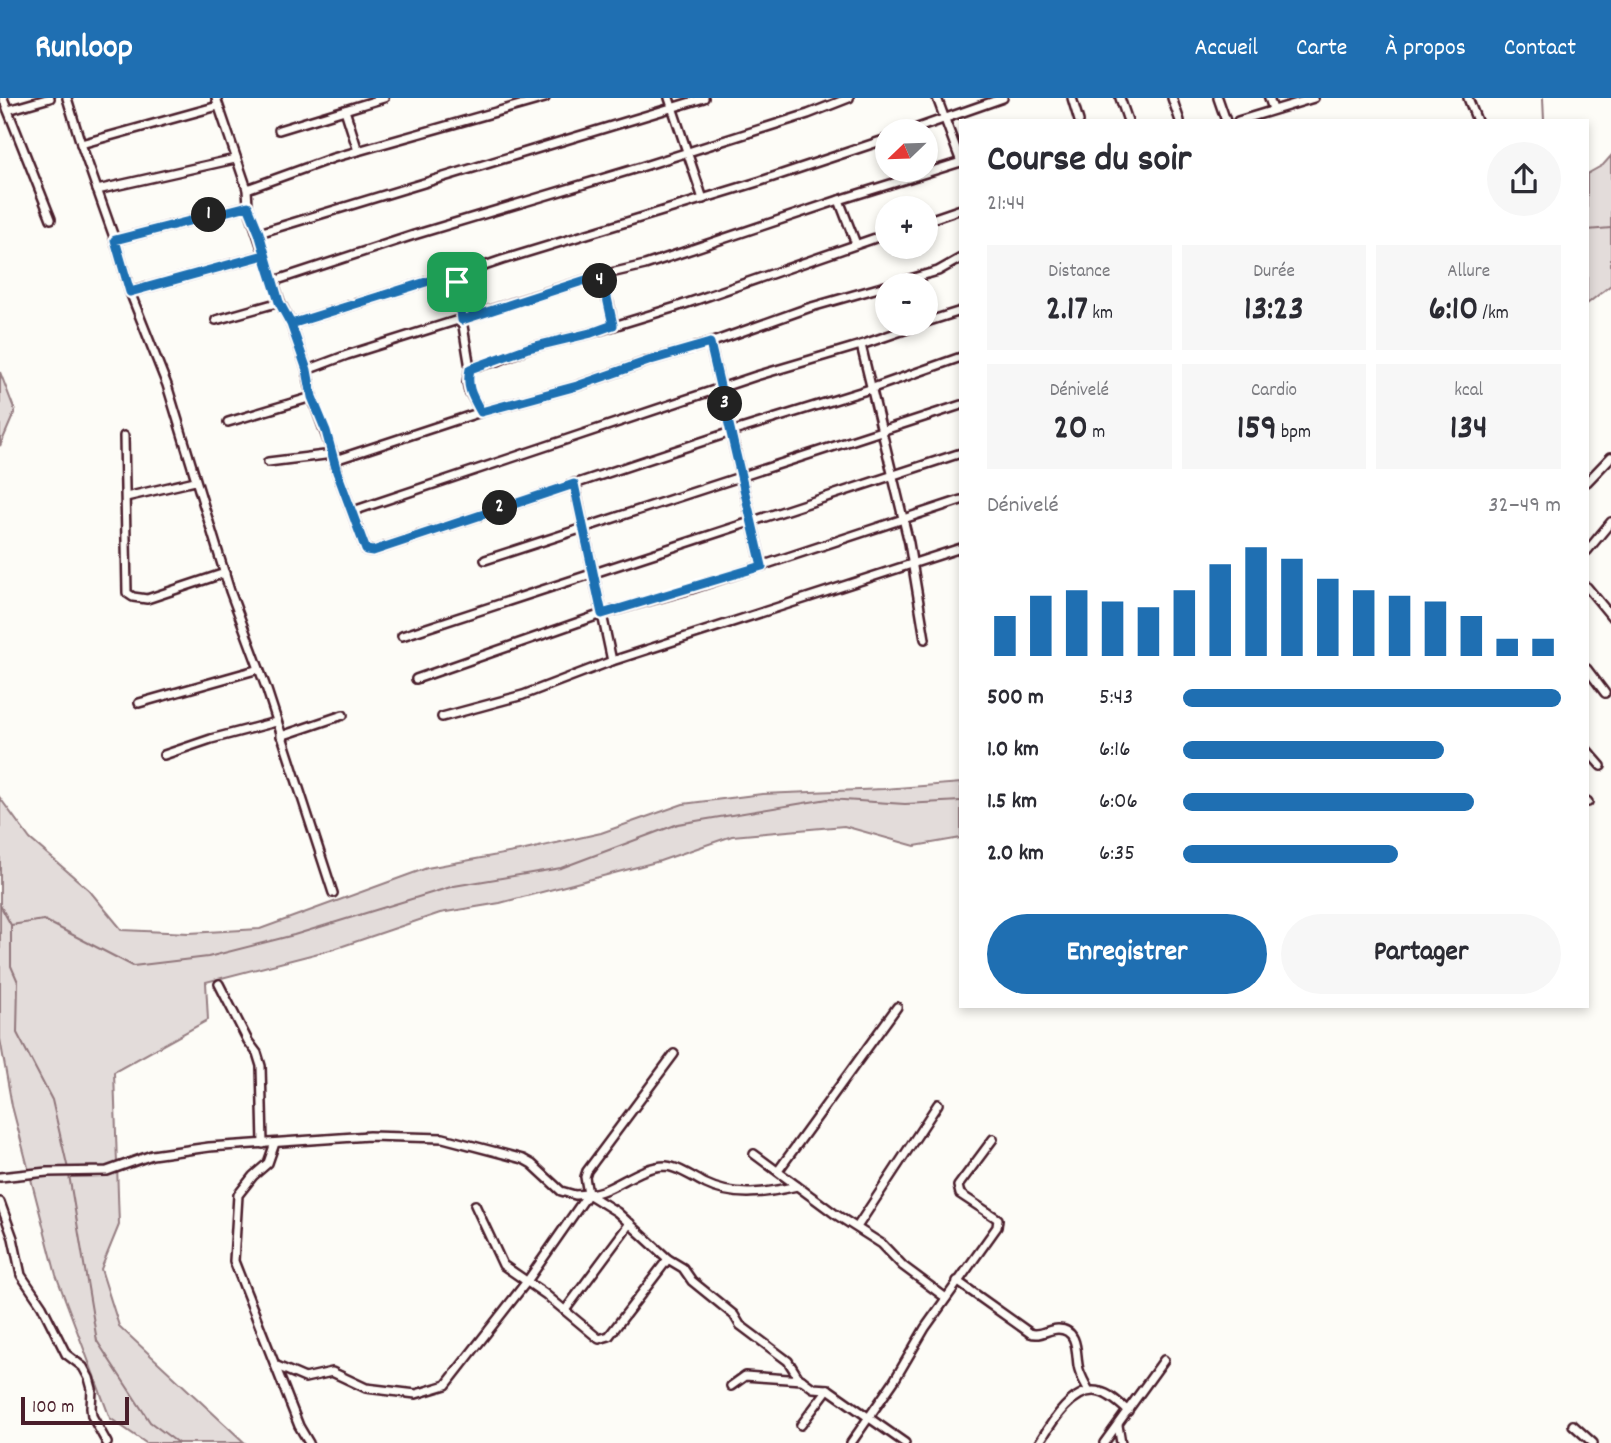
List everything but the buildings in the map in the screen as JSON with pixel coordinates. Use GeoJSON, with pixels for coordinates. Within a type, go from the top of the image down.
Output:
{"type":"FeatureCollection","features":[{"type":"Feature","properties":{"kind":"street"},"geometry":{"type":"LineString","coordinates":[[3,98],[51,219]]}},
{"type":"Feature","properties":{"kind":"street"},"geometry":{"type":"LineString","coordinates":[[8,110],[50,98]]}},
{"type":"Feature","properties":{"kind":"street"},"geometry":{"type":"LineString","coordinates":[[67,98],[130,292],[167,385],[225,573],[333,893]]}},
{"type":"Feature","properties":{"kind":"street"},"geometry":{"type":"LineString","coordinates":[[279,130],[384,98]]}},
{"type":"Feature","properties":{"kind":"street"},"geometry":{"type":"LineString","coordinates":[[247,189],[358,151],[545,98]]}},
{"type":"Feature","properties":{"kind":"street"},"geometry":{"type":"LineString","coordinates":[[668,98],[703,199]]}},
{"type":"Feature","properties":{"kind":"street"},"geometry":{"type":"LineString","coordinates":[[259,233],[704,98]]}},
{"type":"Feature","properties":{"kind":"street"},"geometry":{"type":"LineString","coordinates":[[274,281],[414,235],[686,153],[849,98]]}},
{"type":"Feature","properties":{"kind":"street"},"geometry":{"type":"LineString","coordinates":[[937,98],[959,156]]}},
{"type":"Feature","properties":{"kind":"street"},"geometry":{"type":"LineString","coordinates":[[938,121],[1003,98]]}},
{"type":"Feature","properties":{"kind":"street"},"geometry":{"type":"LineString","coordinates":[[1072,98],[1078,119]]}},
{"type":"Feature","properties":{"kind":"street"},"geometry":{"type":"LineString","coordinates":[[1120,98],[1127,119]]}},
{"type":"Feature","properties":{"kind":"street"},"geometry":{"type":"LineString","coordinates":[[1172,98],[1179,119]]}},
{"type":"Feature","properties":{"kind":"street"},"geometry":{"type":"LineString","coordinates":[[1218,98],[1225,119]]}},
{"type":"Feature","properties":{"kind":"street"},"geometry":{"type":"LineString","coordinates":[[1269,98],[1273,109]]}},
{"type":"Feature","properties":{"kind":"street"},"geometry":{"type":"LineString","coordinates":[[1244,119],[1314,98]]}},
{"type":"Feature","properties":{"kind":"street"},"geometry":{"type":"LineString","coordinates":[[1468,98],[1476,119]]}},
{"type":"Feature","properties":{"kind":"street"},"geometry":{"type":"LineString","coordinates":[[81,144],[217,102],[247,189],[248,206],[259,233],[279,302],[291,324],[307,370],[312,397],[366,550],[373,551],[959,358]]}},
{"type":"Feature","properties":{"kind":"street"},"geometry":{"type":"LineString","coordinates":[[345,110],[358,151]]}},
{"type":"Feature","properties":{"kind":"street"},"geometry":{"type":"LineString","coordinates":[[291,324],[824,162],[875,143]]}},
{"type":"Feature","properties":{"kind":"street"},"geometry":{"type":"LineString","coordinates":[[97,190],[235,159]]}},
{"type":"Feature","properties":{"kind":"street"},"geometry":{"type":"LineString","coordinates":[[307,370],[598,276],[645,265],[959,163]]}},
{"type":"Feature","properties":{"kind":"street"},"geometry":{"type":"LineString","coordinates":[[839,200],[856,244]]}},
{"type":"Feature","properties":{"kind":"street"},"geometry":{"type":"LineString","coordinates":[[115,240],[248,206]]}},
{"type":"Feature","properties":{"kind":"street"},"geometry":{"type":"LineString","coordinates":[[938,217],[959,210]]}},
{"type":"Feature","properties":{"kind":"street"},"geometry":{"type":"LineString","coordinates":[[470,369],[528,348],[591,333],[676,307],[875,238]]}},
{"type":"Feature","properties":{"kind":"street"},"geometry":{"type":"LineString","coordinates":[[130,292],[264,255]]}},
{"type":"Feature","properties":{"kind":"street"},"geometry":{"type":"LineString","coordinates":[[268,462],[334,457],[577,386],[808,308],[938,271],[959,259]]}},
{"type":"Feature","properties":{"kind":"street"},"geometry":{"type":"LineString","coordinates":[[458,275],[470,369],[467,382],[481,412]]}},
{"type":"Feature","properties":{"kind":"street"},"geometry":{"type":"LineString","coordinates":[[598,276],[606,293],[613,325]]}},
{"type":"Feature","properties":{"kind":"street"},"geometry":{"type":"LineString","coordinates":[[216,320],[279,302]]}},
{"type":"Feature","properties":{"kind":"street"},"geometry":{"type":"LineString","coordinates":[[938,318],[959,312]]}},
{"type":"Feature","properties":{"kind":"street"},"geometry":{"type":"LineString","coordinates":[[353,512],[722,388],[887,336]]}},
{"type":"Feature","properties":{"kind":"street"},"geometry":{"type":"LineString","coordinates":[[710,343],[762,566]]}},
{"type":"Feature","properties":{"kind":"street"},"geometry":{"type":"LineString","coordinates":[[861,345],[913,565],[925,639]]}},
{"type":"Feature","properties":{"kind":"street"},"geometry":{"type":"LineString","coordinates":[[228,422],[312,397]]}},
{"type":"Feature","properties":{"kind":"street"},"geometry":{"type":"LineString","coordinates":[[485,560],[959,406]]}},
{"type":"Feature","properties":{"kind":"street"},"geometry":{"type":"LineString","coordinates":[[124,436],[127,593],[147,599],[225,573]]}},
{"type":"Feature","properties":{"kind":"street"},"geometry":{"type":"LineString","coordinates":[[402,636],[959,454]]}},
{"type":"Feature","properties":{"kind":"street"},"geometry":{"type":"LineString","coordinates":[[1589,480],[1611,457]]}},
{"type":"Feature","properties":{"kind":"street"},"geometry":{"type":"LineString","coordinates":[[125,497],[195,481]]}},
{"type":"Feature","properties":{"kind":"street"},"geometry":{"type":"LineString","coordinates":[[574,484],[612,661]]}},
{"type":"Feature","properties":{"kind":"street"},"geometry":{"type":"LineString","coordinates":[[416,679],[602,614],[762,566],[959,501]]}},
{"type":"Feature","properties":{"kind":"street"},"geometry":{"type":"LineString","coordinates":[[1589,549],[1611,522]]}},
{"type":"Feature","properties":{"kind":"street"},"geometry":{"type":"LineString","coordinates":[[1604,530],[1611,537]]}},
{"type":"Feature","properties":{"kind":"street"},"geometry":{"type":"LineString","coordinates":[[442,717],[523,695],[612,661],[959,549]]}},
{"type":"Feature","properties":{"kind":"street"},"geometry":{"type":"LineString","coordinates":[[1589,589],[1611,616]]}},
{"type":"Feature","properties":{"kind":"street"},"geometry":{"type":"LineString","coordinates":[[139,703],[259,669]]}},
{"type":"Feature","properties":{"kind":"street"},"geometry":{"type":"LineString","coordinates":[[1589,672],[1605,694]]}},
{"type":"Feature","properties":{"kind":"street"},"geometry":{"type":"LineString","coordinates":[[281,736],[344,715]]}},
{"type":"Feature","properties":{"kind":"street"},"geometry":{"type":"LineString","coordinates":[[164,755],[276,722]]}},
{"type":"Feature","properties":{"kind":"street"},"geometry":{"type":"LineString","coordinates":[[1589,752],[1601,766]]}},
{"type":"Feature","properties":{"kind":"street"},"geometry":{"type":"LineString","coordinates":[[219,984],[257,1053],[261,1066],[263,1144]]}},
{"type":"Feature","properties":{"kind":"street"},"geometry":{"type":"LineString","coordinates":[[778,1171],[897,1007]]}},
{"type":"Feature","properties":{"kind":"street"},"geometry":{"type":"LineString","coordinates":[[277,1366],[306,1378],[332,1371],[366,1388],[416,1394],[450,1382],[528,1280],[588,1194],[585,1177],[587,1171],[674,1054]]}},
{"type":"Feature","properties":{"kind":"street"},"geometry":{"type":"LineString","coordinates":[[857,1227],[938,1104]]}},
{"type":"Feature","properties":{"kind":"street"},"geometry":{"type":"LineString","coordinates":[[0,1177],[47,1171],[107,1171],[152,1155],[209,1147],[369,1136],[443,1138],[523,1158],[562,1191],[575,1195],[598,1193],[632,1176],[664,1167],[687,1174],[708,1185],[750,1194],[764,1194],[797,1186]]}},
{"type":"Feature","properties":{"kind":"street"},"geometry":{"type":"LineString","coordinates":[[851,1443],[957,1281],[999,1223],[998,1219],[958,1190],[958,1186],[993,1139]]}},
{"type":"Feature","properties":{"kind":"street"},"geometry":{"type":"LineString","coordinates":[[275,1143],[268,1163],[238,1195],[234,1261],[299,1426],[309,1443]]}},
{"type":"Feature","properties":{"kind":"street"},"geometry":{"type":"LineString","coordinates":[[754,1154],[890,1250],[904,1266],[946,1298]]}},
{"type":"Feature","properties":{"kind":"street"},"geometry":{"type":"LineString","coordinates":[[588,1194],[630,1223],[668,1259],[684,1268],[692,1281],[734,1315],[746,1330],[788,1361],[802,1380],[813,1388],[828,1389],[905,1443]]}},
{"type":"Feature","properties":{"kind":"street"},"geometry":{"type":"LineString","coordinates":[[0,1202],[13,1238],[21,1275],[43,1306],[66,1354],[82,1367],[89,1378],[92,1388],[92,1416],[107,1443]]}},
{"type":"Feature","properties":{"kind":"street"},"geometry":{"type":"LineString","coordinates":[[475,1205],[500,1261],[528,1280],[599,1339],[609,1336],[668,1259]]}},
{"type":"Feature","properties":{"kind":"street"},"geometry":{"type":"LineString","coordinates":[[566,1310],[630,1223]]}},
{"type":"Feature","properties":{"kind":"street"},"geometry":{"type":"LineString","coordinates":[[957,1281],[1030,1333],[1035,1335],[1058,1329],[1067,1332],[1075,1341],[1079,1368],[1089,1391]]}},
{"type":"Feature","properties":{"kind":"street"},"geometry":{"type":"LineString","coordinates":[[1104,1443],[1164,1360]]}},
{"type":"Feature","properties":{"kind":"street"},"geometry":{"type":"LineString","coordinates":[[731,1386],[745,1376],[802,1380]]}},
{"type":"Feature","properties":{"kind":"street"},"geometry":{"type":"LineString","coordinates":[[802,1425],[828,1389]]}},
{"type":"Feature","properties":{"kind":"street"},"geometry":{"type":"LineString","coordinates":[[1039,1443],[1063,1408],[1089,1391],[1103,1392],[1128,1411]]}},
{"type":"Feature","properties":{"kind":"street"},"geometry":{"type":"LineString","coordinates":[[1118,1425],[1121,1443]]}},
{"type":"Feature","properties":{"kind":"street"},"geometry":{"type":"LineString","coordinates":[[1573,1425],[1593,1443]]}},
{"type":"Feature","properties":{"kind":"shaded area"},"geometry":{"type":"Polygon","coordinates":[[[1611,156],[1611,285],[1589,302],[1589,173],[1603,165],[1611,156]]]}},
{"type":"Feature","properties":{"kind":"shaded area"},"geometry":{"type":"Polygon","coordinates":[[[0,372],[15,411],[0,446],[0,372]]]}},
{"type":"Feature","properties":{"kind":"shaded area"},"geometry":{"type":"Polygon","coordinates":[[[959,783],[959,838],[915,846],[844,826],[732,836],[660,861],[500,903],[440,913],[334,949],[206,982],[208,1020],[114,1072],[119,1225],[101,1269],[119,1326],[245,1443],[146,1443],[110,1418],[56,1275],[12,1106],[0,1039],[0,798],[30,839],[89,890],[122,930],[189,933],[260,929],[427,868],[601,833],[683,804],[762,794],[959,783]]]}},
{"type":"Feature","properties":{"kind":"waterway"},"geometry":{"type":"LineString","coordinates":[[1543,98],[1544,119]]}},
{"type":"Feature","properties":{"kind":"waterway"},"geometry":{"type":"LineString","coordinates":[[1589,230],[1611,228]]}},
{"type":"Feature","properties":{"kind":"waterway"},"geometry":{"type":"LineString","coordinates":[[11,925],[44,920],[133,966],[208,957],[294,935],[454,886],[561,868],[678,824],[828,799],[905,804],[959,801]]}},
{"type":"Feature","properties":{"kind":"waterway"},"geometry":{"type":"LineString","coordinates":[[0,905],[11,925],[11,966],[18,982],[17,1033],[52,1100],[68,1169]]}},
{"type":"Feature","properties":{"kind":"waterway"},"geometry":{"type":"LineString","coordinates":[[69,1175],[97,1341],[150,1422],[178,1443]]}},
{"type":"Feature","properties":{"kind":"route"},"geometry":{"type":"LineString","coordinates":[[457,282],[458,275],[442,277],[291,324],[279,302],[264,255],[130,292],[115,240],[248,206],[259,233],[279,302],[291,324],[307,370],[312,397],[366,550],[373,551],[574,484],[602,614],[762,566],[710,343],[577,386],[481,412],[469,391],[467,382],[470,369],[528,348],[613,325],[611,313],[598,276],[462,320],[457,282]]}}]}
